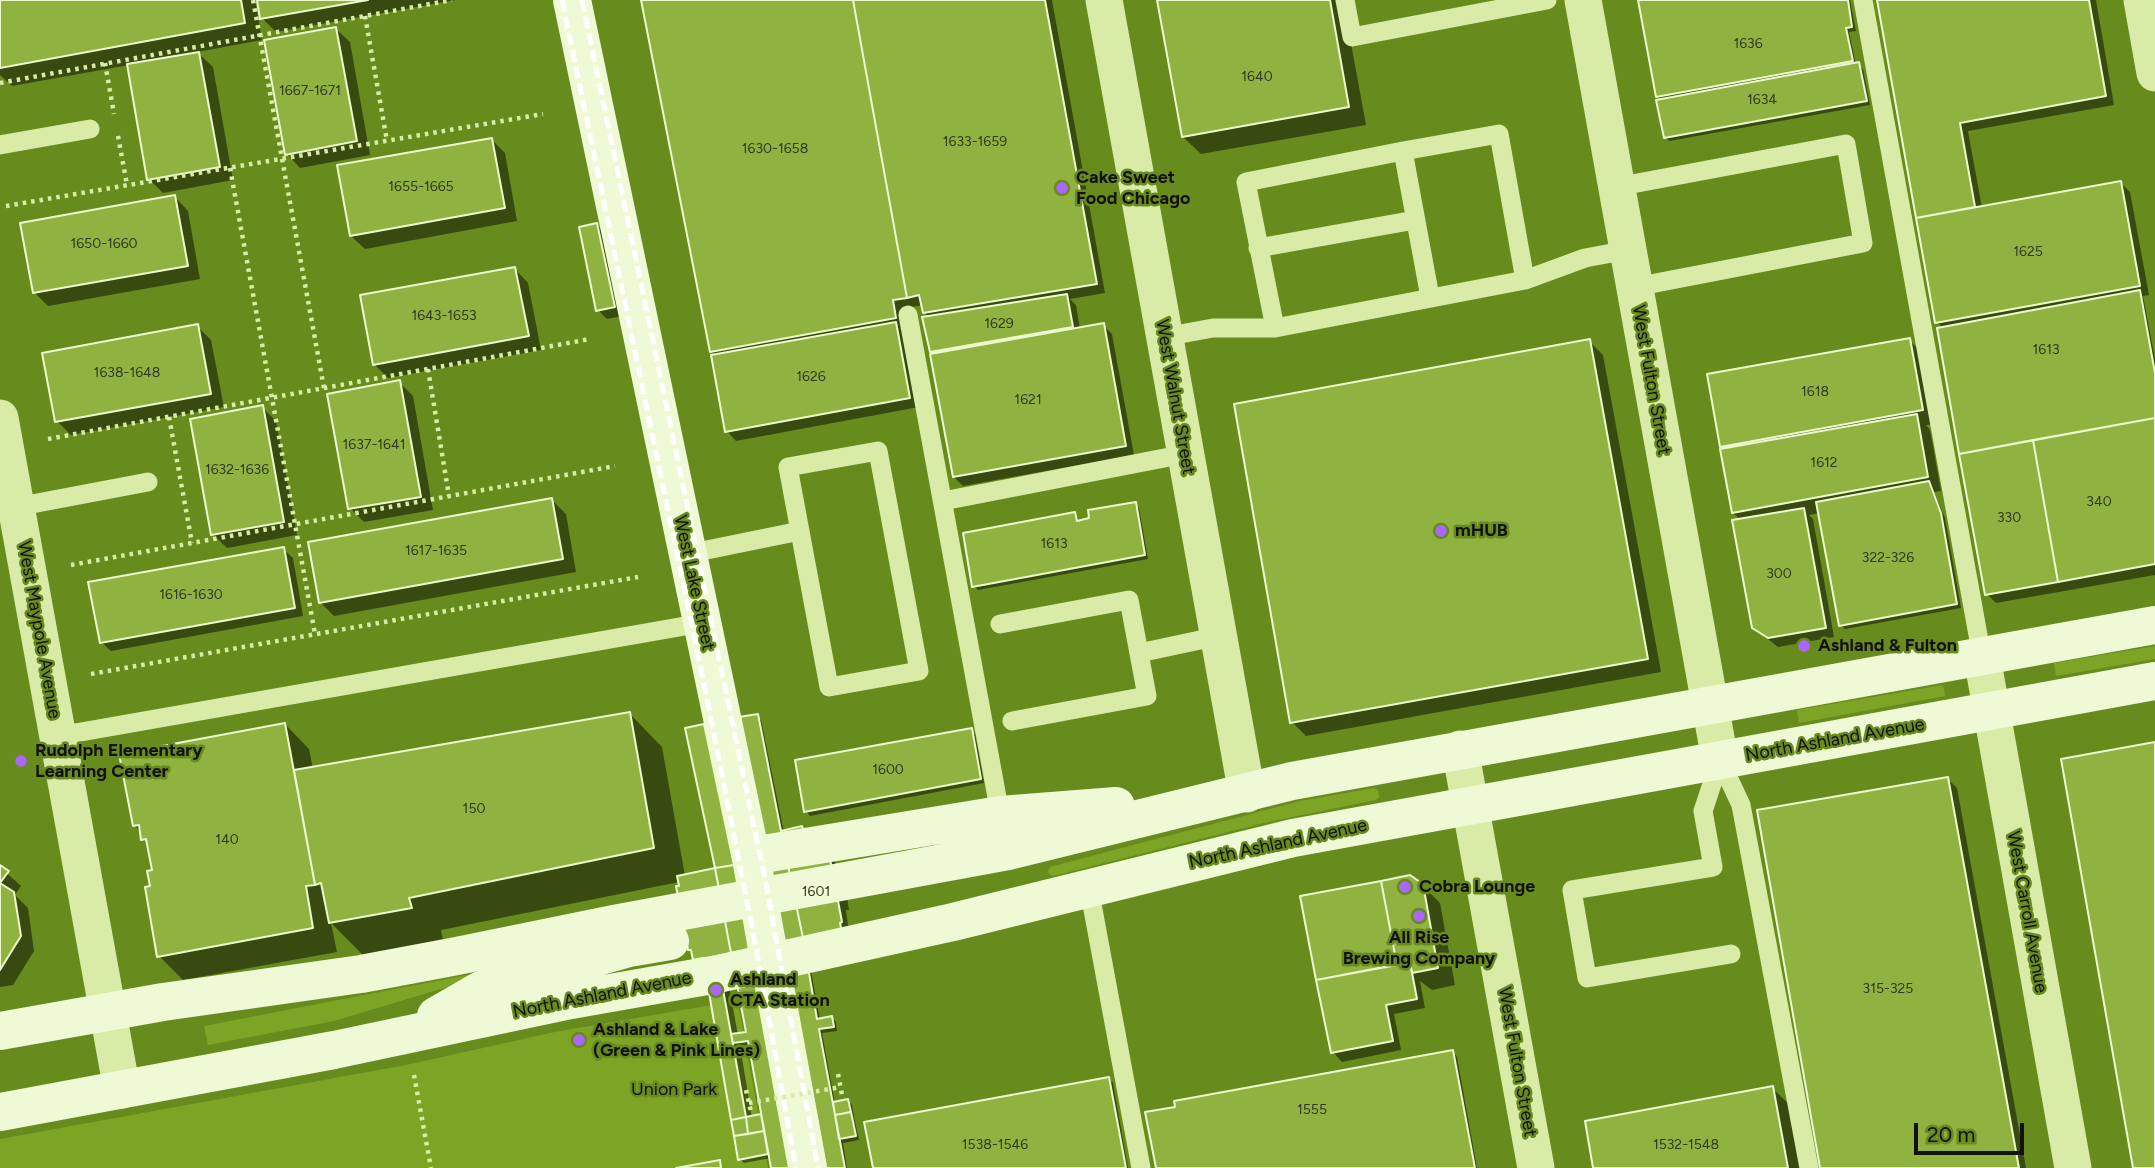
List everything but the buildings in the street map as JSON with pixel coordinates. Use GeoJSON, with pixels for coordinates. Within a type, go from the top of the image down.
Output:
{"type":"FeatureCollection","features":[{"type":"Feature","properties":{"kind":"main road","name":"West Lake Street"},"geometry":{"type":"LineString","coordinates":[[572,0],[751,856],[808,1168]]}},
{"type":"Feature","properties":{"kind":"main road","name":"North Ashland Avenue"},"geometry":{"type":"LineString","coordinates":[[751,856],[1004,833],[1239,796],[1292,781],[1460,749],[2155,625]]}},
{"type":"Feature","properties":{"kind":"main road","name":"North Ashland Avenue"},"geometry":{"type":"LineString","coordinates":[[0,1112],[334,1051],[407,1033],[771,961],[953,922],[1293,838],[2155,681]]}},
{"type":"Feature","properties":{"kind":"main road","name":"North Ashland Avenue"},"geometry":{"type":"LineString","coordinates":[[407,1033],[481,990],[761,911],[1004,833]]}},
{"type":"Feature","properties":{"kind":"main road","name":"North Ashland Avenue"},"geometry":{"type":"LineString","coordinates":[[0,1031],[761,911]]}},
{"type":"Feature","properties":{"kind":"street","name":"West Walnut Street"},"geometry":{"type":"LineString","coordinates":[[1104,0],[1219,636],[1239,796]]}},
{"type":"Feature","properties":{"kind":"street","name":"West Fulton Street"},"geometry":{"type":"LineString","coordinates":[[1583,0],[1720,760]]}},
{"type":"Feature","properties":{"kind":"street"},"geometry":{"type":"LineString","coordinates":[[2142,0],[2155,73]]}},
{"type":"Feature","properties":{"kind":"street","name":"West Maypole Avenue"},"geometry":{"type":"LineString","coordinates":[[0,418],[122,1090]]}},
{"type":"Feature","properties":{"kind":"street","name":"West Carroll Avenue"},"geometry":{"type":"LineString","coordinates":[[1982,657],[2073,1168]]}},
{"type":"Feature","properties":{"kind":"street","name":"West Fulton Street"},"geometry":{"type":"LineString","coordinates":[[1460,749],[1536,1168]]}},
{"type":"Feature","properties":{"kind":"lane"},"geometry":{"type":"LineString","coordinates":[[1345,0],[1352,37],[1547,0]]}},
{"type":"Feature","properties":{"kind":"lane"},"geometry":{"type":"LineString","coordinates":[[1863,0],[1982,657]]}},
{"type":"Feature","properties":{"kind":"lane"},"geometry":{"type":"LineString","coordinates":[[0,145],[90,129]]}},
{"type":"Feature","properties":{"kind":"lane"},"geometry":{"type":"LineString","coordinates":[[1275,328],[1246,182],[1403,151],[1499,134],[1525,280]]}},
{"type":"Feature","properties":{"kind":"lane"},"geometry":{"type":"LineString","coordinates":[[1616,187],[1846,144],[1863,243],[1635,287]]}},
{"type":"Feature","properties":{"kind":"lane"},"geometry":{"type":"LineString","coordinates":[[1403,151],[1430,297]]}},
{"type":"Feature","properties":{"kind":"lane"},"geometry":{"type":"LineString","coordinates":[[1258,248],[1415,220]]}},
{"type":"Feature","properties":{"kind":"lane"},"geometry":{"type":"LineString","coordinates":[[1164,337],[1213,328],[1275,328],[1525,280],[1585,258],[1628,250]]}},
{"type":"Feature","properties":{"kind":"lane"},"geometry":{"type":"LineString","coordinates":[[908,315],[1004,833]]}},
{"type":"Feature","properties":{"kind":"lane"},"geometry":{"type":"LineString","coordinates":[[878,451],[919,671],[830,687],[800,531],[789,467],[878,451]]}},
{"type":"Feature","properties":{"kind":"lane"},"geometry":{"type":"LineString","coordinates":[[943,501],[1185,454]]}},
{"type":"Feature","properties":{"kind":"lane"},"geometry":{"type":"LineString","coordinates":[[16,507],[148,482]]}},
{"type":"Feature","properties":{"kind":"lane"},"geometry":{"type":"LineString","coordinates":[[687,554],[800,531]]}},
{"type":"Feature","properties":{"kind":"lane"},"geometry":{"type":"LineString","coordinates":[[1000,624],[1129,600],[1147,696],[1012,721]]}},
{"type":"Feature","properties":{"kind":"lane"},"geometry":{"type":"LineString","coordinates":[[58,736],[702,623]]}},
{"type":"Feature","properties":{"kind":"lane"},"geometry":{"type":"LineString","coordinates":[[1139,653],[1219,636]]}},
{"type":"Feature","properties":{"kind":"lane"},"geometry":{"type":"LineString","coordinates":[[1720,760],[1703,811],[1713,867],[1572,890],[1587,978],[1731,954]]}},
{"type":"Feature","properties":{"kind":"lane"},"geometry":{"type":"LineString","coordinates":[[1720,760],[1741,804],[1809,1168]]}},
{"type":"Feature","properties":{"kind":"lane"},"geometry":{"type":"LineString","coordinates":[[1089,888],[1141,1168]]}},
{"type":"Feature","properties":{"kind":"path"},"geometry":{"type":"LineString","coordinates":[[254,0],[324,388]]}},
{"type":"Feature","properties":{"kind":"path"},"geometry":{"type":"LineString","coordinates":[[0,83],[452,0]]}},
{"type":"Feature","properties":{"kind":"path"},"geometry":{"type":"LineString","coordinates":[[365,16],[387,141]]}},
{"type":"Feature","properties":{"kind":"path"},"geometry":{"type":"LineString","coordinates":[[6,206],[543,114]]}},
{"type":"Feature","properties":{"kind":"path"},"geometry":{"type":"LineString","coordinates":[[230,168],[315,634]]}},
{"type":"Feature","properties":{"kind":"path"},"geometry":{"type":"LineString","coordinates":[[48,439],[590,339]]}},
{"type":"Feature","properties":{"kind":"path"},"geometry":{"type":"LineString","coordinates":[[428,369],[449,496]]}},
{"type":"Feature","properties":{"kind":"path"},"geometry":{"type":"LineString","coordinates":[[169,416],[192,543]]}},
{"type":"Feature","properties":{"kind":"path"},"geometry":{"type":"LineString","coordinates":[[71,565],[615,466]]}},
{"type":"Feature","properties":{"kind":"path"},"geometry":{"type":"LineString","coordinates":[[91,674],[638,577]]}},
{"type":"Feature","properties":{"kind":"path"},"geometry":{"type":"LineString","coordinates":[[838,1074],[843,1100]]}},
{"type":"Feature","properties":{"kind":"path"},"geometry":{"type":"LineString","coordinates":[[414,1075],[431,1168]]}},
{"type":"Feature","properties":{"kind":"path"},"geometry":{"type":"LineString","coordinates":[[749,1103],[841,1087]]}},
{"type":"Feature","properties":{"kind":"path"},"geometry":{"type":"LineString","coordinates":[[746,1090],[752,1116]]}},
{"type":"Feature","properties":{"kind":"green space"},"geometry":{"type":"Polygon","coordinates":[[[2155,646],[2155,659],[2056,676],[2054,663],[2155,646]]]}},
{"type":"Feature","properties":{"kind":"green space"},"geometry":{"type":"Polygon","coordinates":[[[1943,685],[1945,696],[1799,723],[1797,710],[1943,685]]]}},
{"type":"Feature","properties":{"kind":"green space"},"geometry":{"type":"Polygon","coordinates":[[[1374,788],[1378,790],[1379,797],[1376,800],[1268,822],[1053,876],[1048,871],[1050,867],[1300,801],[1374,788]]]}},
{"type":"Feature","properties":{"kind":"green space"},"geometry":{"type":"Polygon","coordinates":[[[483,972],[484,976],[334,1021],[208,1045],[204,1026],[483,972]]]}},
{"type":"Feature","properties":{"kind":"green space","name":"Union Park"},"geometry":{"type":"Polygon","coordinates":[[[734,1003],[739,1008],[768,1168],[0,1168],[0,1139],[406,1065],[555,1032],[734,1003]]]}},
{"type":"Feature","properties":{"kind":"railway"},"geometry":{"type":"LineString","coordinates":[[562,0],[708,703],[796,1168]]}},
{"type":"Feature","properties":{"kind":"railway"},"geometry":{"type":"LineString","coordinates":[[582,0],[766,884],[818,1168]]}},
{"type":"Feature","properties":{"kind":"place","name":"Cake Sweet Food Chicago"},"geometry":{"type":"Point","coordinates":[1062,188]}},
{"type":"Feature","properties":{"kind":"place","name":"mHUB"},"geometry":{"type":"Point","coordinates":[1441,531]}},
{"type":"Feature","properties":{"kind":"place","name":"Ashland & Fulton"},"geometry":{"type":"Point","coordinates":[1804,646]}},
{"type":"Feature","properties":{"kind":"place","name":"Rudolph Elementary Learning Center"},"geometry":{"type":"Point","coordinates":[21,761]}},
{"type":"Feature","properties":{"kind":"place","name":"Cobra Lounge"},"geometry":{"type":"Point","coordinates":[1405,887]}},
{"type":"Feature","properties":{"kind":"place","name":"All Rise Brewing Company"},"geometry":{"type":"Point","coordinates":[1419,916]}},
{"type":"Feature","properties":{"kind":"place","name":"Ashland CTA Station"},"geometry":{"type":"Point","coordinates":[716,990]}},
{"type":"Feature","properties":{"kind":"place","name":"Ashland & Lake (Green & Pink Lines)"},"geometry":{"type":"Point","coordinates":[579,1040]}}]}
